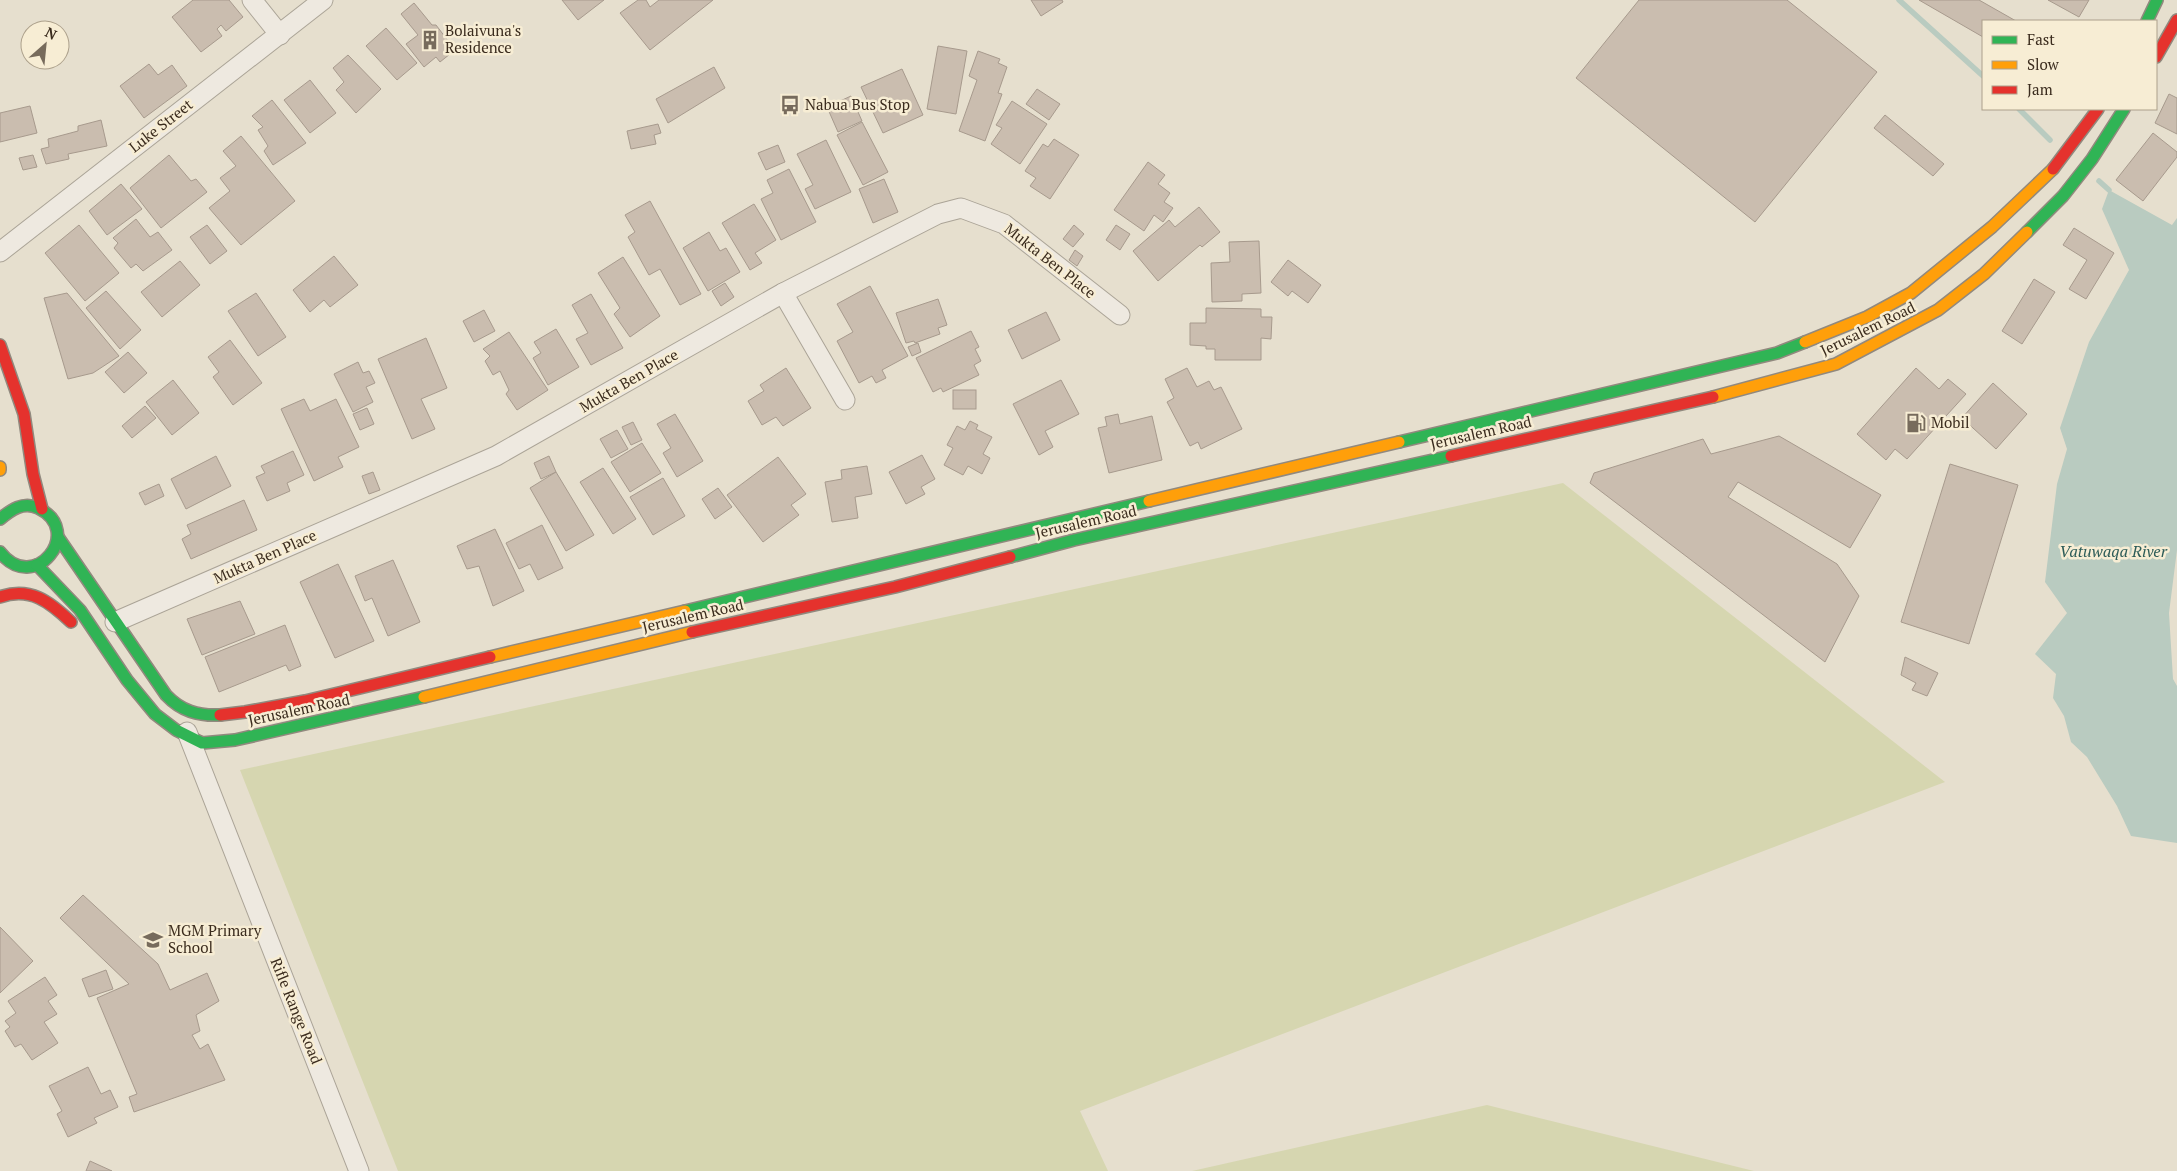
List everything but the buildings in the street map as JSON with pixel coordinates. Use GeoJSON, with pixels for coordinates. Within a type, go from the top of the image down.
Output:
{"type":"FeatureCollection","features":[{"type":"Feature","properties":{"kind":"main road"},"geometry":{"type":"LineString","coordinates":[[2148,20],[2157,0]]}},
{"type":"Feature","properties":{"kind":"main road"},"geometry":{"type":"LineString","coordinates":[[2157,55],[2177,20]]}},
{"type":"Feature","properties":{"kind":"main road","name":"Jerusalem Road"},"geometry":{"type":"LineString","coordinates":[[185,711],[203,715],[227,714],[305,701],[1778,353],[1898,302],[1998,224],[2047,178],[2097,110]]}},
{"type":"Feature","properties":{"kind":"main road","name":"Jerusalem Road"},"geometry":{"type":"LineString","coordinates":[[37,565],[80,610],[127,680],[155,714],[188,737],[202,743],[221,742],[391,705],[720,625],[895,587],[1074,540],[1726,394],[1836,364],[1938,310],[1984,274],[2063,196],[2092,159],[2123,110]]}},
{"type":"Feature","properties":{"kind":"main road"},"geometry":{"type":"LineString","coordinates":[[1,349],[24,414],[33,474],[42,508],[54,521],[58,537],[165,694],[185,711]]}},
{"type":"Feature","properties":{"kind":"main road"},"geometry":{"type":"LineString","coordinates":[[0,374],[1,349]]}},
{"type":"Feature","properties":{"kind":"main road"},"geometry":{"type":"LineString","coordinates":[[0,519],[5,513],[18,506],[26,505],[42,508]]}},
{"type":"Feature","properties":{"kind":"main road"},"geometry":{"type":"LineString","coordinates":[[0,552],[7,560],[19,566],[37,565],[52,554],[58,537]]}},
{"type":"Feature","properties":{"kind":"main road"},"geometry":{"type":"LineString","coordinates":[[6,576],[19,566]]}},
{"type":"Feature","properties":{"kind":"main road"},"geometry":{"type":"LineString","coordinates":[[0,597],[31,593],[43,598],[81,631],[127,680]]}},
{"type":"Feature","properties":{"kind":"street"},"geometry":{"type":"LineString","coordinates":[[252,0],[280,35]]}},
{"type":"Feature","properties":{"kind":"street","name":"Luke Street"},"geometry":{"type":"LineString","coordinates":[[0,252],[323,0]]}},
{"type":"Feature","properties":{"kind":"street","name":"Mukta Ben Place"},"geometry":{"type":"LineString","coordinates":[[115,622],[496,456],[783,293],[938,214],[961,208],[1004,224],[1120,315]]}},
{"type":"Feature","properties":{"kind":"street"},"geometry":{"type":"LineString","coordinates":[[783,293],[845,400]]}},
{"type":"Feature","properties":{"kind":"street","name":"Rifle Range Road"},"geometry":{"type":"LineString","coordinates":[[185,711],[188,737],[359,1171]]}},
{"type":"Feature","properties":{"kind":"green space"},"geometry":{"type":"Polygon","coordinates":[[[1563,483],[1945,782],[1080,1111],[1108,1171],[398,1171],[240,770],[1563,483]]]}},
{"type":"Feature","properties":{"kind":"green space"},"geometry":{"type":"Polygon","coordinates":[[[1487,1105],[1754,1171],[1192,1171],[1487,1105]]]}},
{"type":"Feature","properties":{"kind":"water","name":"Vatuwaqa River"},"geometry":{"type":"Polygon","coordinates":[[[2109,190],[2172,225],[2177,218],[2177,550],[2169,613],[2173,679],[2177,686],[2177,843],[2131,836],[2117,806],[2087,757],[2071,742],[2064,716],[2053,698],[2056,674],[2035,654],[2067,613],[2045,582],[2057,484],[2067,449],[2060,428],[2089,342],[2129,270],[2102,209],[2109,190]]]}},
{"type":"Feature","properties":{"kind":"waterway"},"geometry":{"type":"LineString","coordinates":[[1899,0],[1982,75]]}},
{"type":"Feature","properties":{"kind":"waterway"},"geometry":{"type":"LineString","coordinates":[[2020,110],[2050,140]]}},
{"type":"Feature","properties":{"kind":"waterway"},"geometry":{"type":"LineString","coordinates":[[2099,181],[2109,190]]}},
{"type":"Feature","properties":{"kind":"traffic: fast"},"geometry":{"type":"LineString","coordinates":[[2147,20],[2157,0]]}},
{"type":"Feature","properties":{"kind":"traffic: fast"},"geometry":{"type":"LineString","coordinates":[[2027,232],[2063,196],[2092,159],[2123,110]]}},
{"type":"Feature","properties":{"kind":"traffic: fast"},"geometry":{"type":"LineString","coordinates":[[1399,442],[1777,353],[1805,342]]}},
{"type":"Feature","properties":{"kind":"traffic: fast"},"geometry":{"type":"LineString","coordinates":[[1010,557],[1074,540],[1451,456]]}},
{"type":"Feature","properties":{"kind":"traffic: fast"},"geometry":{"type":"LineString","coordinates":[[685,611],[1149,501]]}},
{"type":"Feature","properties":{"kind":"traffic: fast"},"geometry":{"type":"LineString","coordinates":[[0,519],[22,506],[33,506],[52,518],[57,531],[56,544],[50,555],[40,563],[27,567],[13,564],[0,552]]}},
{"type":"Feature","properties":{"kind":"traffic: fast"},"geometry":{"type":"LineString","coordinates":[[58,537],[166,695],[184,709],[204,715],[220,715]]}},
{"type":"Feature","properties":{"kind":"traffic: fast"},"geometry":{"type":"LineString","coordinates":[[37,565],[80,610],[127,680],[155,714],[176,730],[202,743],[235,740],[424,697]]}},
{"type":"Feature","properties":{"kind":"traffic: slow"},"geometry":{"type":"LineString","coordinates":[[1805,342],[1867,317],[1911,293],[1992,227],[2053,169]]}},
{"type":"Feature","properties":{"kind":"traffic: slow"},"geometry":{"type":"LineString","coordinates":[[1713,397],[1836,364],[1938,310],[1984,274],[2027,232]]}},
{"type":"Feature","properties":{"kind":"traffic: slow"},"geometry":{"type":"LineString","coordinates":[[1149,501],[1399,442]]}},
{"type":"Feature","properties":{"kind":"traffic: slow"},"geometry":{"type":"LineString","coordinates":[[490,657],[685,611]]}},
{"type":"Feature","properties":{"kind":"traffic: slow"},"geometry":{"type":"LineString","coordinates":[[424,697],[692,632]]}},
{"type":"Feature","properties":{"kind":"traffic: jam"},"geometry":{"type":"LineString","coordinates":[[2157,55],[2177,20]]}},
{"type":"Feature","properties":{"kind":"traffic: jam"},"geometry":{"type":"LineString","coordinates":[[2053,169],[2097,110]]}},
{"type":"Feature","properties":{"kind":"traffic: jam"},"geometry":{"type":"LineString","coordinates":[[0,345],[24,414],[33,474],[42,509]]}},
{"type":"Feature","properties":{"kind":"traffic: jam"},"geometry":{"type":"LineString","coordinates":[[1451,456],[1713,397]]}},
{"type":"Feature","properties":{"kind":"traffic: jam"},"geometry":{"type":"LineString","coordinates":[[692,632],[895,587],[1010,557]]}},
{"type":"Feature","properties":{"kind":"traffic: jam"},"geometry":{"type":"LineString","coordinates":[[0,597],[21,593],[39,598],[47,602],[71,622]]}},
{"type":"Feature","properties":{"kind":"traffic: jam"},"geometry":{"type":"LineString","coordinates":[[220,715],[305,701],[490,657]]}},
{"type":"Feature","properties":{"kind":"place","name":"Bolaivuna's Residence"},"geometry":{"type":"Point","coordinates":[430,40]}},
{"type":"Feature","properties":{"kind":"place","name":"Nabua Bus Stop"},"geometry":{"type":"Point","coordinates":[790,105]}},
{"type":"Feature","properties":{"kind":"place","name":"Mobil"},"geometry":{"type":"Point","coordinates":[1916,423]}},
{"type":"Feature","properties":{"kind":"place","name":"MGM Primary School"},"geometry":{"type":"Point","coordinates":[153,940]}}]}
